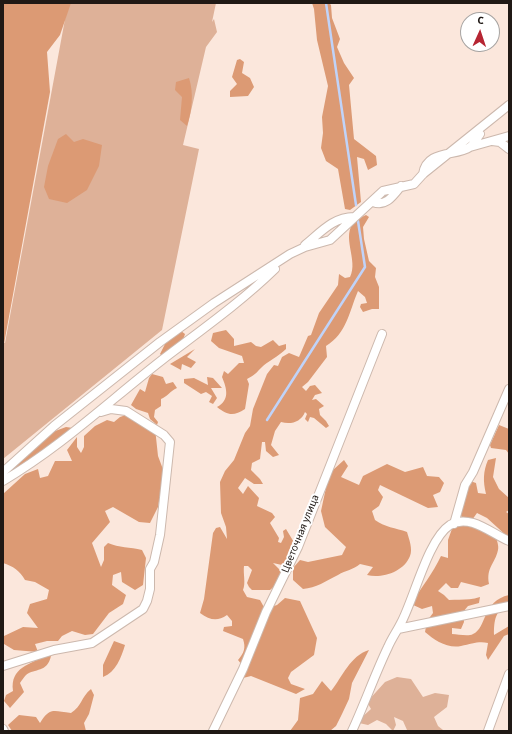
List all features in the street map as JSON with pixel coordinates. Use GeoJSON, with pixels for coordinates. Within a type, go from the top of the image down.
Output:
{"type":"FeatureCollection","features":[{"type":"Feature","properties":{"kind":"street"},"geometry":{"type":"LineString","coordinates":[[3,472],[54,426],[160,342],[214,303],[290,254],[334,238],[354,217],[373,202],[383,191],[414,184],[424,171],[450,154],[501,110],[509,105]]}},
{"type":"Feature","properties":{"kind":"street"},"geometry":{"type":"LineString","coordinates":[[470,147],[487,123]]}},
{"type":"Feature","properties":{"kind":"street"},"geometry":{"type":"LineString","coordinates":[[450,154],[509,136]]}},
{"type":"Feature","properties":{"kind":"street"},"geometry":{"type":"LineString","coordinates":[[492,141],[500,142],[509,149]]}},
{"type":"Feature","properties":{"kind":"street"},"geometry":{"type":"LineString","coordinates":[[299,250],[332,222],[345,217],[354,217]]}},
{"type":"Feature","properties":{"kind":"street"},"geometry":{"type":"LineString","coordinates":[[3,481],[48,453],[101,412],[161,361],[254,289],[290,254]]}},
{"type":"Feature","properties":{"kind":"street","name":"Цветочная улица"},"geometry":{"type":"LineString","coordinates":[[212,731],[244,669],[266,612],[295,552],[382,334]]}},
{"type":"Feature","properties":{"kind":"street"},"geometry":{"type":"LineString","coordinates":[[454,524],[465,485],[473,472],[509,389]]}},
{"type":"Feature","properties":{"kind":"street"},"geometry":{"type":"LineString","coordinates":[[3,666],[54,650],[92,643],[142,609],[148,601],[150,589],[150,569],[154,562],[160,535],[170,442],[164,434],[126,411],[111,409],[101,412]]}},
{"type":"Feature","properties":{"kind":"street"},"geometry":{"type":"LineString","coordinates":[[352,731],[430,553],[442,534],[454,524],[462,522],[476,523],[509,541]]}},
{"type":"Feature","properties":{"kind":"street"},"geometry":{"type":"LineString","coordinates":[[398,629],[509,606]]}},
{"type":"Feature","properties":{"kind":"street"},"geometry":{"type":"LineString","coordinates":[[488,731],[509,674]]}},
{"type":"Feature","properties":{"kind":"shaded area"},"geometry":{"type":"Polygon","coordinates":[[[3,3],[71,3],[60,35],[47,52],[50,92],[4,344],[3,343],[3,3]]]}},
{"type":"Feature","properties":{"kind":"shaded area"},"geometry":{"type":"Polygon","coordinates":[[[68,3],[216,3],[212,22],[214,19],[217,32],[206,47],[183,145],[199,149],[162,330],[3,459],[3,343],[5,343],[68,3]]]}},
{"type":"Feature","properties":{"kind":"shaded area"},"geometry":{"type":"Polygon","coordinates":[[[312,3],[329,3],[331,5],[332,18],[340,39],[337,47],[344,63],[354,78],[349,85],[354,139],[376,156],[377,165],[368,170],[364,159],[357,157],[361,202],[350,210],[345,209],[338,169],[326,161],[321,148],[323,133],[322,117],[328,86],[317,40],[312,3]]]}},
{"type":"Feature","properties":{"kind":"shaded area"},"geometry":{"type":"Polygon","coordinates":[[[240,59],[244,62],[242,73],[250,78],[254,87],[248,96],[230,97],[230,91],[237,84],[232,77],[237,60],[240,59]]]}},
{"type":"Feature","properties":{"kind":"shaded area"},"geometry":{"type":"Polygon","coordinates":[[[189,78],[192,90],[192,102],[187,126],[180,120],[182,97],[175,90],[176,82],[189,78]]]}},
{"type":"Feature","properties":{"kind":"shaded area"},"geometry":{"type":"Polygon","coordinates":[[[66,134],[74,142],[83,139],[102,145],[99,166],[87,190],[67,203],[49,199],[44,187],[48,166],[58,139],[66,134]]]}},
{"type":"Feature","properties":{"kind":"shaded area"},"geometry":{"type":"Polygon","coordinates":[[[366,215],[369,217],[363,227],[364,239],[369,261],[376,268],[375,277],[379,287],[379,309],[372,309],[363,312],[360,307],[361,304],[367,303],[365,297],[358,291],[346,322],[339,335],[326,346],[327,357],[308,382],[302,387],[306,391],[310,386],[315,385],[322,393],[315,395],[312,400],[316,399],[324,406],[319,409],[320,415],[329,426],[326,428],[314,418],[310,417],[308,422],[305,419],[307,414],[305,412],[301,418],[295,422],[281,422],[275,431],[271,445],[279,455],[273,457],[266,451],[265,442],[262,442],[260,459],[252,463],[251,470],[263,484],[254,484],[245,478],[238,488],[243,494],[248,486],[259,498],[257,506],[272,513],[275,517],[270,523],[279,538],[278,542],[281,543],[284,537],[283,531],[286,529],[295,544],[289,562],[285,561],[282,565],[273,563],[282,572],[277,584],[270,590],[252,590],[247,583],[252,570],[248,566],[244,566],[243,590],[247,597],[260,600],[265,609],[277,605],[285,598],[300,601],[317,638],[314,655],[291,672],[288,678],[291,684],[305,689],[296,694],[251,676],[243,678],[242,665],[238,660],[244,650],[243,639],[223,631],[224,627],[232,626],[232,621],[227,615],[220,619],[214,619],[200,613],[204,599],[213,533],[216,528],[220,527],[227,539],[226,527],[221,513],[220,482],[225,471],[234,460],[245,433],[250,426],[253,409],[267,374],[274,365],[278,366],[282,357],[289,353],[299,357],[308,336],[311,335],[319,313],[338,285],[339,274],[345,278],[350,277],[352,263],[349,234],[351,227],[356,220],[366,215]]]}},
{"type":"Feature","properties":{"kind":"shaded area"},"geometry":{"type":"Polygon","coordinates":[[[226,330],[234,339],[234,346],[251,342],[256,346],[261,347],[273,340],[279,346],[286,344],[286,349],[283,352],[247,379],[249,384],[245,409],[234,414],[224,412],[217,407],[226,398],[226,390],[222,377],[224,371],[228,374],[239,363],[244,363],[242,356],[219,348],[211,341],[213,333],[226,330]]]}},
{"type":"Feature","properties":{"kind":"shaded area"},"geometry":{"type":"Polygon","coordinates":[[[181,331],[185,334],[183,340],[162,356],[160,354],[165,344],[181,331]]]}},
{"type":"Feature","properties":{"kind":"shaded area"},"geometry":{"type":"Polygon","coordinates":[[[195,349],[187,357],[196,362],[191,368],[182,364],[181,370],[170,364],[195,349]]]}},
{"type":"Feature","properties":{"kind":"shaded area"},"geometry":{"type":"Polygon","coordinates":[[[152,374],[163,377],[166,384],[173,382],[177,388],[161,399],[161,406],[155,410],[154,417],[158,422],[157,425],[150,419],[148,413],[136,409],[131,405],[140,389],[145,392],[149,378],[152,374]]]}},
{"type":"Feature","properties":{"kind":"shaded area"},"geometry":{"type":"Polygon","coordinates":[[[207,377],[213,378],[222,388],[211,388],[217,398],[213,404],[209,402],[212,396],[206,392],[201,394],[184,383],[184,379],[194,378],[208,385],[207,377]]]}},
{"type":"Feature","properties":{"kind":"shaded area"},"geometry":{"type":"Polygon","coordinates":[[[129,414],[155,428],[158,456],[164,472],[158,507],[150,523],[139,522],[113,507],[105,511],[110,522],[92,543],[101,567],[104,560],[104,547],[108,543],[116,546],[142,550],[146,558],[143,585],[135,590],[122,582],[121,572],[113,575],[112,585],[126,595],[123,604],[109,613],[93,634],[85,635],[72,631],[62,636],[58,641],[47,641],[35,644],[38,652],[14,650],[4,644],[4,636],[23,627],[38,628],[27,613],[30,604],[47,599],[49,590],[35,582],[25,580],[16,569],[3,563],[3,494],[25,474],[38,469],[40,478],[48,476],[55,461],[72,461],[67,450],[77,437],[77,447],[81,453],[84,447],[84,436],[95,426],[107,420],[114,422],[120,417],[129,414]]]}},
{"type":"Feature","properties":{"kind":"shaded area"},"geometry":{"type":"Polygon","coordinates":[[[499,425],[509,429],[509,454],[506,450],[491,448],[490,445],[499,425]]]}},
{"type":"Feature","properties":{"kind":"shaded area"},"geometry":{"type":"Polygon","coordinates":[[[66,427],[73,428],[12,473],[6,473],[50,433],[66,427]]]}},
{"type":"Feature","properties":{"kind":"shaded area"},"geometry":{"type":"Polygon","coordinates":[[[496,458],[493,477],[499,489],[509,498],[509,510],[506,512],[509,514],[509,538],[487,518],[477,513],[472,520],[462,518],[459,510],[463,502],[466,488],[470,481],[476,483],[478,493],[486,494],[484,481],[485,469],[488,460],[496,458]]]}},
{"type":"Feature","properties":{"kind":"shaded area"},"geometry":{"type":"Polygon","coordinates":[[[344,460],[348,466],[341,477],[359,485],[363,476],[387,464],[405,472],[423,467],[427,476],[439,477],[444,483],[440,492],[433,495],[438,507],[428,508],[380,485],[378,490],[383,497],[379,506],[372,511],[375,520],[386,526],[407,532],[411,550],[407,562],[392,573],[379,576],[367,575],[373,567],[360,564],[355,568],[341,573],[321,584],[303,589],[293,580],[293,568],[300,560],[308,562],[342,555],[346,547],[325,527],[321,511],[327,483],[333,470],[344,460]]]}},
{"type":"Feature","properties":{"kind":"shaded area"},"geometry":{"type":"Polygon","coordinates":[[[462,524],[475,526],[496,537],[498,544],[497,555],[490,569],[488,578],[489,584],[481,587],[461,582],[458,588],[451,588],[446,583],[438,591],[449,600],[480,597],[479,603],[468,606],[463,612],[464,622],[461,629],[452,628],[452,634],[466,635],[471,635],[477,631],[481,626],[489,608],[500,598],[509,595],[509,603],[501,609],[496,616],[494,635],[509,626],[509,634],[504,636],[488,660],[486,655],[488,643],[484,642],[456,647],[446,645],[433,638],[425,632],[427,621],[433,613],[432,606],[422,609],[411,604],[441,556],[448,558],[448,540],[453,526],[462,524]]]}},
{"type":"Feature","properties":{"kind":"shaded area"},"geometry":{"type":"Polygon","coordinates":[[[114,641],[125,645],[120,660],[115,668],[108,675],[103,677],[103,665],[114,641]]]}},
{"type":"Feature","properties":{"kind":"shaded area"},"geometry":{"type":"Polygon","coordinates":[[[369,650],[352,683],[349,699],[336,726],[330,731],[290,731],[298,720],[300,698],[313,694],[322,681],[331,691],[347,667],[362,653],[369,650]]]}},
{"type":"Feature","properties":{"kind":"shaded area"},"geometry":{"type":"Polygon","coordinates":[[[46,655],[51,656],[47,665],[44,668],[29,673],[25,676],[20,683],[24,692],[10,708],[4,701],[6,695],[13,691],[13,683],[18,672],[28,664],[46,655]]]}},
{"type":"Feature","properties":{"kind":"shaded area"},"geometry":{"type":"Polygon","coordinates":[[[397,677],[411,679],[423,697],[435,693],[449,695],[447,707],[434,717],[438,726],[443,730],[407,730],[403,721],[394,717],[396,725],[393,731],[386,724],[377,720],[368,725],[359,723],[361,718],[371,709],[367,702],[385,682],[397,677]]]}},
{"type":"Feature","properties":{"kind":"shaded area"},"geometry":{"type":"Polygon","coordinates":[[[91,689],[94,695],[89,714],[84,723],[86,731],[12,731],[8,725],[19,715],[36,717],[40,723],[49,712],[52,711],[71,713],[91,689]]]}},
{"type":"Feature","properties":{"kind":"waterway"},"geometry":{"type":"LineString","coordinates":[[326,3],[356,205]]}},
{"type":"Feature","properties":{"kind":"waterway"},"geometry":{"type":"LineString","coordinates":[[267,420],[365,267],[358,221]]}}]}
